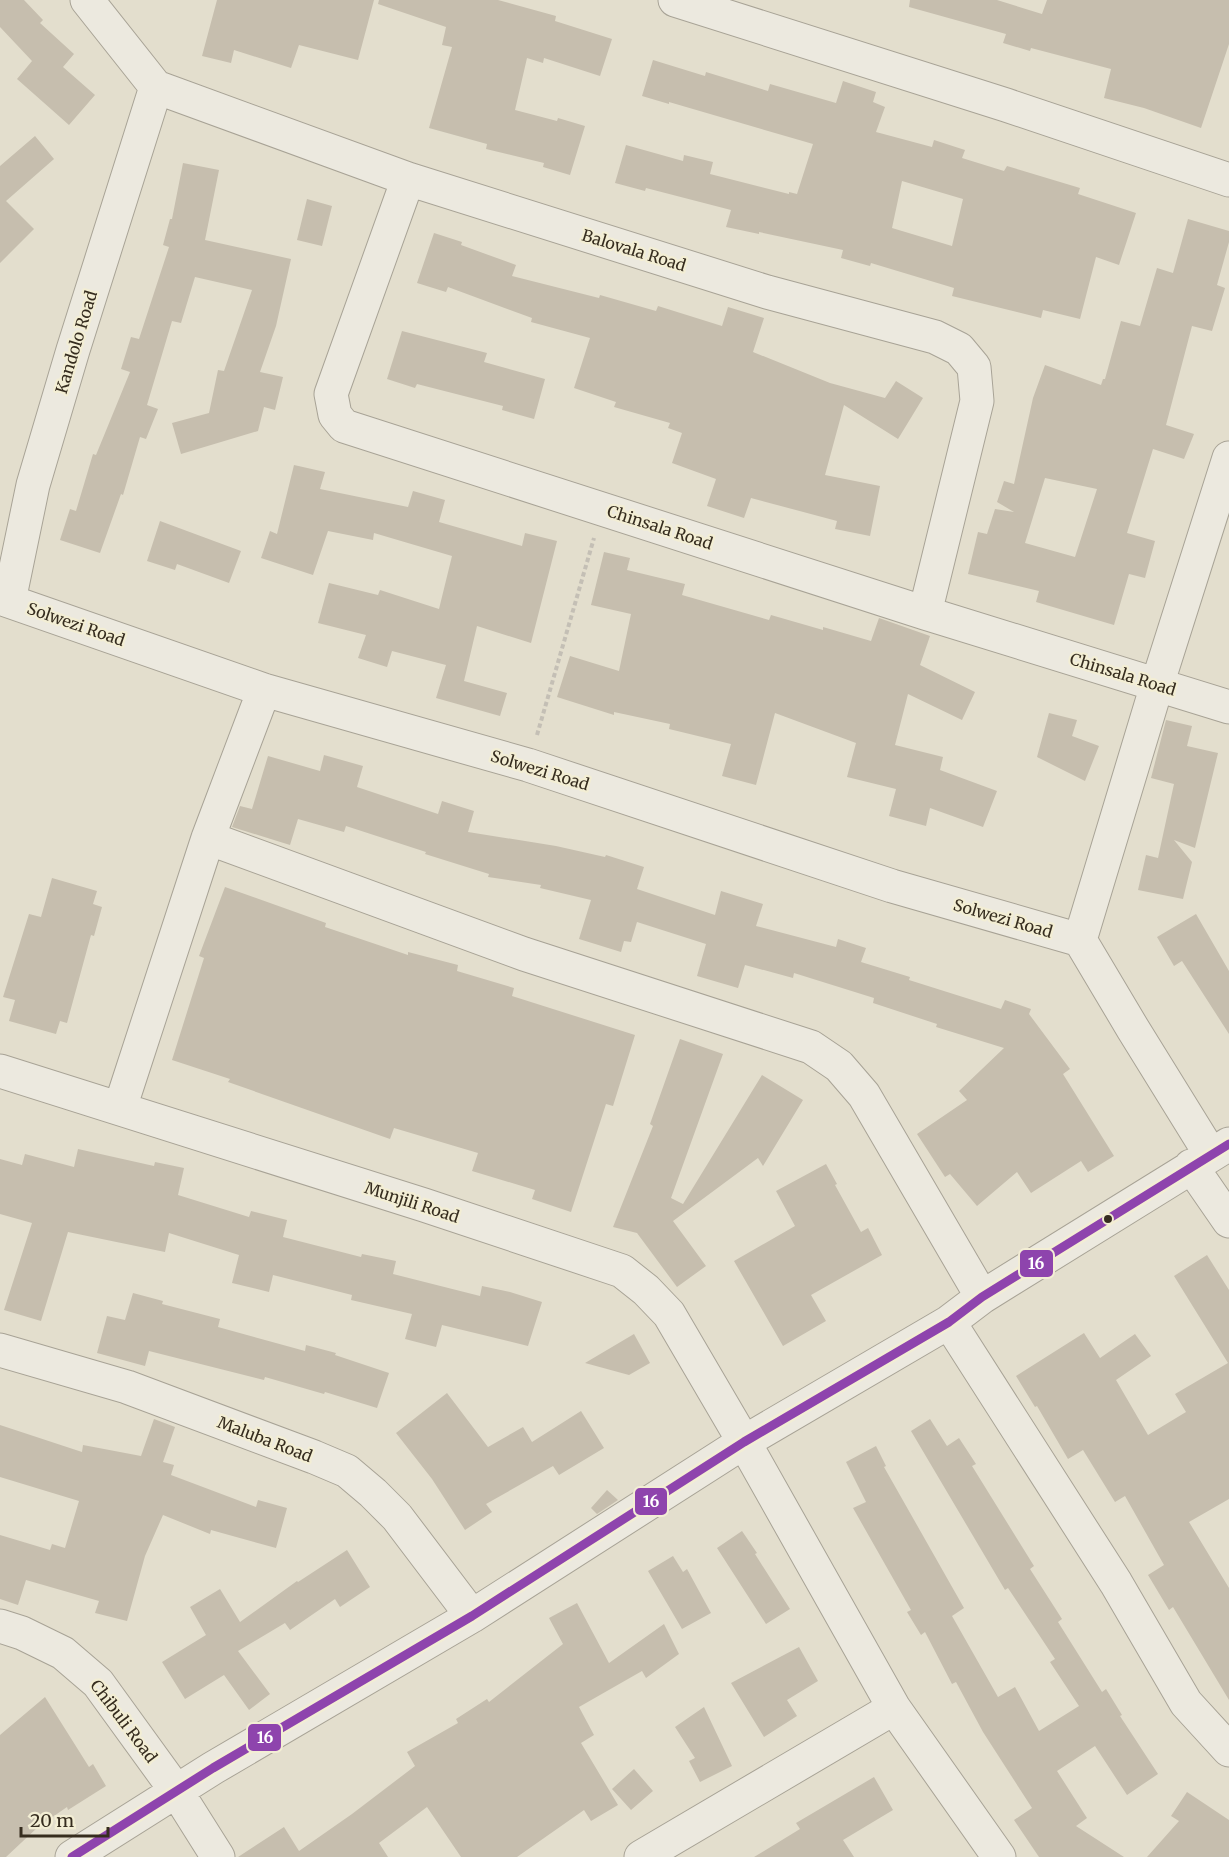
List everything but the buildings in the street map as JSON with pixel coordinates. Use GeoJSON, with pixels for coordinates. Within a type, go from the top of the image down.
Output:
{"type":"FeatureCollection","features":[{"type":"Feature","properties":{"kind":"street"},"geometry":{"type":"LineString","coordinates":[[87,0],[156,87]]}},
{"type":"Feature","properties":{"kind":"street"},"geometry":{"type":"LineString","coordinates":[[675,0],[1006,105],[1229,180]]}},
{"type":"Feature","properties":{"kind":"street","name":"Balovala Road"},"geometry":{"type":"LineString","coordinates":[[156,87],[408,178],[767,292],[935,337],[959,349],[974,367],[977,401],[925,613]]}},
{"type":"Feature","properties":{"kind":"street","name":"Kandolo Road"},"geometry":{"type":"LineString","coordinates":[[5,599],[33,485],[156,87]]}},
{"type":"Feature","properties":{"kind":"street","name":"Chinsala Road"},"geometry":{"type":"LineString","coordinates":[[408,178],[331,394],[335,415],[344,426],[925,613],[1229,707]]}},
{"type":"Feature","properties":{"kind":"street"},"geometry":{"type":"LineString","coordinates":[[1229,458],[1080,940],[1210,1155],[1229,1221]]}},
{"type":"Feature","properties":{"kind":"street","name":"Solwezi Road"},"geometry":{"type":"LineString","coordinates":[[5,599],[264,690],[528,765],[892,886],[1080,940]]}},
{"type":"Feature","properties":{"kind":"street"},"geometry":{"type":"LineString","coordinates":[[120,1108],[208,838],[264,690]]}},
{"type":"Feature","properties":{"kind":"street"},"geometry":{"type":"LineString","coordinates":[[208,838],[524,954],[811,1047],[839,1066],[864,1095],[982,1297]]}},
{"type":"Feature","properties":{"kind":"street","name":"Munjili Road"},"geometry":{"type":"LineString","coordinates":[[0,1071],[424,1205],[622,1272],[646,1290],[669,1314],[894,1708],[999,1857]]}},
{"type":"Feature","properties":{"kind":"street"},"geometry":{"type":"LineString","coordinates":[[72,1857],[213,1768],[472,1616],[744,1442],[949,1322],[982,1297],[1210,1155]]}},
{"type":"Feature","properties":{"kind":"street"},"geometry":{"type":"LineString","coordinates":[[949,1322],[1116,1583],[1186,1702],[1229,1750]]}},
{"type":"Feature","properties":{"kind":"street","name":"Maluba Road"},"geometry":{"type":"LineString","coordinates":[[0,1350],[127,1387],[346,1471],[373,1493],[397,1518],[472,1616]]}},
{"type":"Feature","properties":{"kind":"street","name":"Chibuli Road"},"geometry":{"type":"LineString","coordinates":[[0,1626],[22,1633],[63,1653],[98,1683],[177,1792],[218,1857]]}},
{"type":"Feature","properties":{"kind":"street"},"geometry":{"type":"LineString","coordinates":[[641,1857],[894,1708]]}},
{"type":"Feature","properties":{"kind":"path"},"geometry":{"type":"LineString","coordinates":[[528,765],[603,509]]}},
{"type":"Feature","properties":{"kind":"transit line","name":"16"},"geometry":{"type":"LineString","coordinates":[[72,1857],[213,1768],[472,1616],[744,1442],[949,1322],[982,1297],[1229,1144]]}}]}
